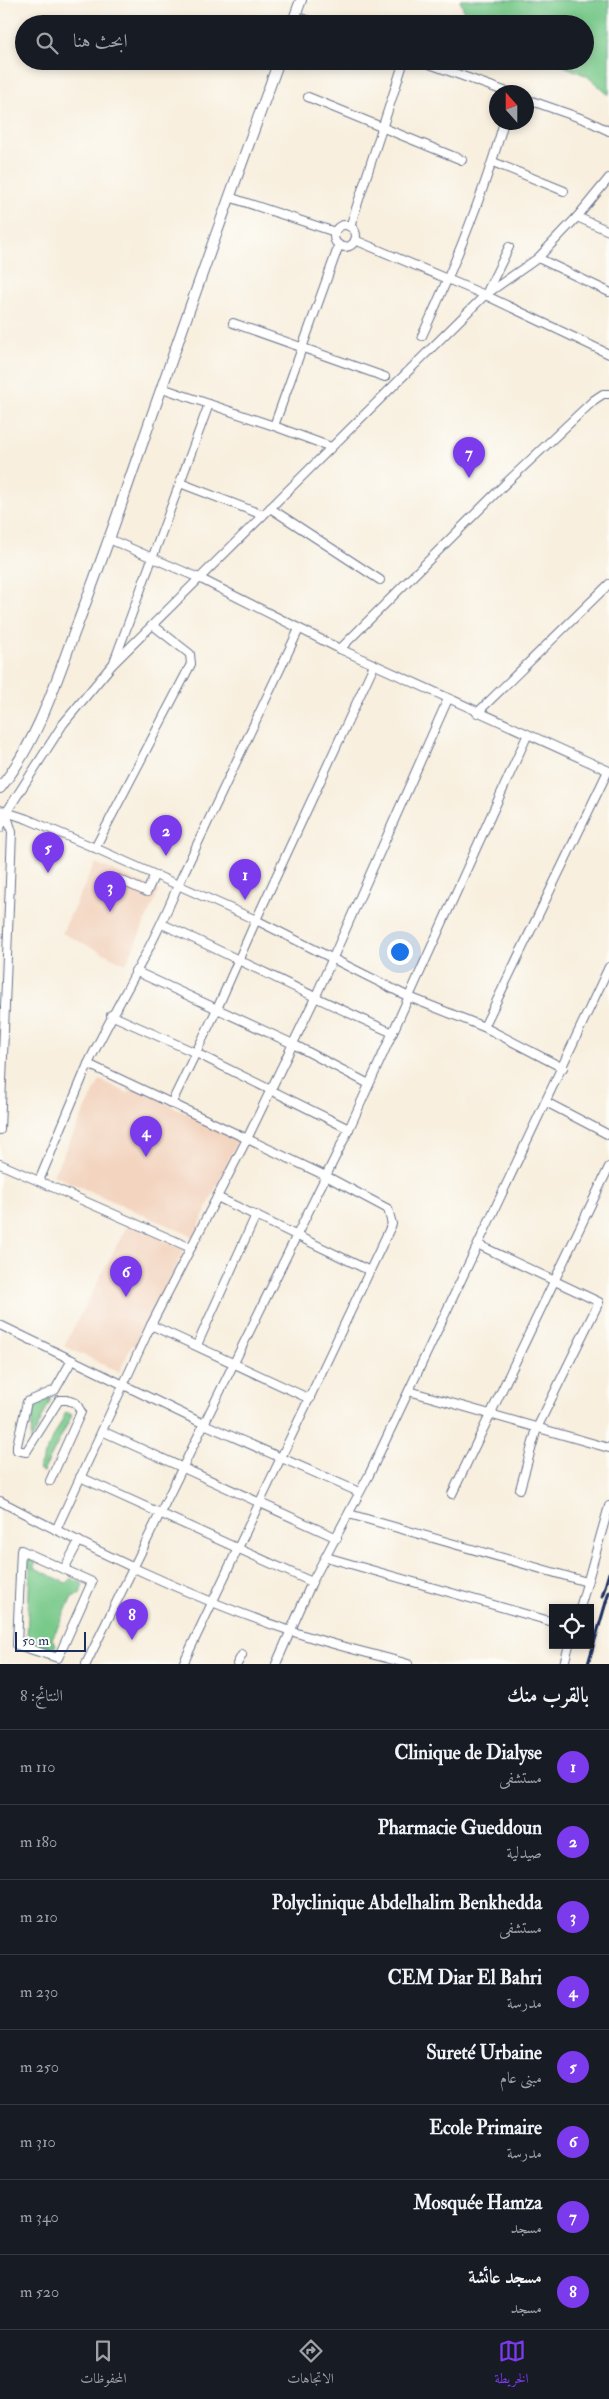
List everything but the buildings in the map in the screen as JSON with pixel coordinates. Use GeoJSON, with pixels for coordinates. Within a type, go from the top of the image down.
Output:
{"type":"FeatureCollection","features":[{"type":"Feature","properties":{"kind":"street"},"geometry":{"type":"LineString","coordinates":[[296,15],[301,0]]}},
{"type":"Feature","properties":{"kind":"street"},"geometry":{"type":"LineString","coordinates":[[0,788],[15,769],[27,748],[52,691],[110,539],[229,197],[276,70]]}},
{"type":"Feature","properties":{"kind":"street"},"geometry":{"type":"LineString","coordinates":[[350,227],[401,70]]}},
{"type":"Feature","properties":{"kind":"street"},"geometry":{"type":"LineString","coordinates":[[446,70],[489,86]]}},
{"type":"Feature","properties":{"kind":"street"},"geometry":{"type":"LineString","coordinates":[[308,97],[462,160]]}},
{"type":"Feature","properties":{"kind":"street"},"geometry":{"type":"LineString","coordinates":[[534,102],[586,120],[609,131]]}},
{"type":"Feature","properties":{"kind":"street"},"geometry":{"type":"LineString","coordinates":[[422,336],[448,280],[493,162],[502,130]]}},
{"type":"Feature","properties":{"kind":"street"},"geometry":{"type":"LineString","coordinates":[[493,162],[564,191]]}},
{"type":"Feature","properties":{"kind":"street"},"geometry":{"type":"LineString","coordinates":[[0,828],[3,811],[63,724],[112,666],[485,295],[538,258],[577,217],[609,178]]}},
{"type":"Feature","properties":{"kind":"street"},"geometry":{"type":"LineString","coordinates":[[229,197],[335,232]]}},
{"type":"Feature","properties":{"kind":"street"},"geometry":{"type":"LineString","coordinates":[[577,217],[609,232]]}},
{"type":"Feature","properties":{"kind":"street"},"geometry":{"type":"LineString","coordinates":[[340,227],[350,227],[354,231],[355,240],[346,246],[339,245],[334,238],[335,232],[340,227]]}},
{"type":"Feature","properties":{"kind":"street"},"geometry":{"type":"LineString","coordinates":[[355,240],[485,295],[609,354]]}},
{"type":"Feature","properties":{"kind":"street"},"geometry":{"type":"LineString","coordinates":[[274,426],[339,245]]}},
{"type":"Feature","properties":{"kind":"street"},"geometry":{"type":"LineString","coordinates":[[485,295],[509,247]]}},
{"type":"Feature","properties":{"kind":"street"},"geometry":{"type":"LineString","coordinates":[[538,258],[609,292]]}},
{"type":"Feature","properties":{"kind":"street"},"geometry":{"type":"LineString","coordinates":[[233,323],[384,377]]}},
{"type":"Feature","properties":{"kind":"street"},"geometry":{"type":"LineString","coordinates":[[162,388],[331,447]]}},
{"type":"Feature","properties":{"kind":"street"},"geometry":{"type":"LineString","coordinates":[[340,649],[505,484],[594,400],[603,394],[609,394]]}},
{"type":"Feature","properties":{"kind":"street"},"geometry":{"type":"LineString","coordinates":[[112,666],[208,404]]}},
{"type":"Feature","properties":{"kind":"street"},"geometry":{"type":"LineString","coordinates":[[180,483],[262,515]]}},
{"type":"Feature","properties":{"kind":"street"},"geometry":{"type":"LineString","coordinates":[[270,508],[380,580]]}},
{"type":"Feature","properties":{"kind":"street"},"geometry":{"type":"LineString","coordinates":[[110,539],[201,579],[340,649],[526,736],[608,771],[484,1027]]}},
{"type":"Feature","properties":{"kind":"street"},"geometry":{"type":"LineString","coordinates":[[477,713],[609,584]]}},
{"type":"Feature","properties":{"kind":"street"},"geometry":{"type":"LineString","coordinates":[[95,848],[191,664],[190,654],[154,626]]}},
{"type":"Feature","properties":{"kind":"street"},"geometry":{"type":"LineString","coordinates":[[40,1181],[88,1064],[111,1015],[162,924],[178,885],[300,629]]}},
{"type":"Feature","properties":{"kind":"street"},"geometry":{"type":"LineString","coordinates":[[171,1104],[217,1010],[256,920],[374,665]]}},
{"type":"Feature","properties":{"kind":"street"},"geometry":{"type":"LineString","coordinates":[[56,1530],[123,1384],[293,1044],[448,699]]}},
{"type":"Feature","properties":{"kind":"street"},"geometry":{"type":"LineString","coordinates":[[86,1664],[349,1129],[526,736]]}},
{"type":"Feature","properties":{"kind":"street"},"geometry":{"type":"LineString","coordinates":[[3,811],[28,819],[256,920],[332,960],[409,996],[484,1027],[563,1068]]}},
{"type":"Feature","properties":{"kind":"street"},"geometry":{"type":"LineString","coordinates":[[0,1130],[12,832],[3,811]]}},
{"type":"Feature","properties":{"kind":"street"},"geometry":{"type":"LineString","coordinates":[[118,878],[147,892],[154,876]]}},
{"type":"Feature","properties":{"kind":"street"},"geometry":{"type":"LineString","coordinates":[[162,924],[239,959],[314,998],[393,1033]]}},
{"type":"Feature","properties":{"kind":"street"},"geometry":{"type":"LineString","coordinates":[[276,1664],[312,1582],[337,1538],[409,1391],[609,967]]}},
{"type":"Feature","properties":{"kind":"street"},"geometry":{"type":"LineString","coordinates":[[135,971],[293,1044],[369,1084]]}},
{"type":"Feature","properties":{"kind":"street"},"geometry":{"type":"LineString","coordinates":[[111,1015],[196,1053],[349,1129]]}},
{"type":"Feature","properties":{"kind":"street"},"geometry":{"type":"LineString","coordinates":[[88,1064],[326,1176],[388,1209],[392,1224],[183,1664]]}},
{"type":"Feature","properties":{"kind":"street"},"geometry":{"type":"LineString","coordinates":[[546,1102],[609,1135]]}},
{"type":"Feature","properties":{"kind":"street"},"geometry":{"type":"LineString","coordinates":[[0,1164],[191,1248]]}},
{"type":"Feature","properties":{"kind":"street"},"geometry":{"type":"LineString","coordinates":[[452,1494],[609,1167]]}},
{"type":"Feature","properties":{"kind":"street"},"geometry":{"type":"LineString","coordinates":[[217,1197],[297,1234],[370,1271]]}},
{"type":"Feature","properties":{"kind":"street"},"geometry":{"type":"LineString","coordinates":[[197,1345],[256,1215]]}},
{"type":"Feature","properties":{"kind":"street"},"geometry":{"type":"LineString","coordinates":[[479,1244],[599,1302],[537,1428],[520,1489]]}},
{"type":"Feature","properties":{"kind":"street"},"geometry":{"type":"LineString","coordinates":[[0,1325],[204,1424],[359,1492]]}},
{"type":"Feature","properties":{"kind":"street"},"geometry":{"type":"LineString","coordinates":[[152,1325],[197,1345],[233,1365],[310,1399]]}},
{"type":"Feature","properties":{"kind":"street"},"geometry":{"type":"LineString","coordinates":[[59,1400],[26,1452],[17,1450],[27,1402],[55,1390],[72,1360]]}},
{"type":"Feature","properties":{"kind":"street"},"geometry":{"type":"LineString","coordinates":[[55,1390],[59,1400]]}},
{"type":"Feature","properties":{"kind":"street"},"geometry":{"type":"LineString","coordinates":[[409,1391],[609,1448]]}},
{"type":"Feature","properties":{"kind":"street"},"geometry":{"type":"LineString","coordinates":[[50,1481],[81,1412],[76,1403],[68,1400],[59,1400]]}},
{"type":"Feature","properties":{"kind":"street"},"geometry":{"type":"LineString","coordinates":[[102,1430],[182,1469],[337,1538]]}},
{"type":"Feature","properties":{"kind":"street"},"geometry":{"type":"LineString","coordinates":[[80,1477],[312,1582]]}},
{"type":"Feature","properties":{"kind":"street"},"geometry":{"type":"LineString","coordinates":[[0,1501],[79,1541],[212,1602],[291,1632],[408,1664]]}},
{"type":"Feature","properties":{"kind":"street"},"geometry":{"type":"LineString","coordinates":[[581,1604],[609,1506]]}},
{"type":"Feature","properties":{"kind":"street"},"geometry":{"type":"LineString","coordinates":[[349,1514],[587,1582]]}},
{"type":"Feature","properties":{"kind":"street"},"geometry":{"type":"LineString","coordinates":[[64,1569],[79,1541]]}},
{"type":"Feature","properties":{"kind":"street"},"geometry":{"type":"LineString","coordinates":[[21,1550],[64,1569],[92,1582],[58,1658],[17,1645],[21,1550]]}},
{"type":"Feature","properties":{"kind":"street"},"geometry":{"type":"LineString","coordinates":[[326,1557],[549,1621]]}},
{"type":"Feature","properties":{"kind":"street"},"geometry":{"type":"LineString","coordinates":[[564,1664],[569,1649]]}},
{"type":"Feature","properties":{"kind":"street"},"geometry":{"type":"LineString","coordinates":[[238,1664],[242,1655]]}},
{"type":"Feature","properties":{"kind":"shaded area"},"geometry":{"type":"Polygon","coordinates":[[[95,863],[159,891],[126,964],[62,933],[95,863]]]}},
{"type":"Feature","properties":{"kind":"shaded area"},"geometry":{"type":"Polygon","coordinates":[[[100,1080],[128,1093],[131,1086],[238,1139],[194,1237],[53,1175],[100,1080]]]}},
{"type":"Feature","properties":{"kind":"shaded area"},"geometry":{"type":"Polygon","coordinates":[[[128,1224],[184,1250],[139,1347],[132,1345],[119,1372],[64,1346],[128,1224]]]}},
{"type":"Feature","properties":{"kind":"green space"},"geometry":{"type":"Polygon","coordinates":[[[460,0],[609,0],[609,95],[587,76],[573,70],[594,70],[594,15],[466,15],[460,0]]]}},
{"type":"Feature","properties":{"kind":"green space"},"geometry":{"type":"Polygon","coordinates":[[[51,1399],[31,1442],[32,1408],[51,1399]]]}},
{"type":"Feature","properties":{"kind":"green space"},"geometry":{"type":"Polygon","coordinates":[[[66,1412],[72,1415],[43,1472],[38,1469],[66,1412]]]}},
{"type":"Feature","properties":{"kind":"green space"},"geometry":{"type":"Polygon","coordinates":[[[24,1557],[37,1562],[33,1567],[66,1583],[71,1578],[83,1584],[80,1594],[72,1597],[52,1639],[56,1645],[54,1648],[20,1642],[20,1639],[27,1637],[30,1567],[24,1565],[24,1557]]]}},
{"type":"Feature","properties":{"kind":"railway"},"geometry":{"type":"LineString","coordinates":[[602,1597],[609,1573]]}},
{"type":"Feature","properties":{"kind":"railway"},"geometry":{"type":"LineString","coordinates":[[588,1664],[609,1592]]}},
{"type":"Feature","properties":{"kind":"place","name":"Mosquée Hamza"},"geometry":{"type":"Point","coordinates":[469,478]}},
{"type":"Feature","properties":{"kind":"place","name":"Pharmacie Gueddoun"},"geometry":{"type":"Point","coordinates":[166,856]}},
{"type":"Feature","properties":{"kind":"place","name":"Sureté Urbaine"},"geometry":{"type":"Point","coordinates":[48,873]}},
{"type":"Feature","properties":{"kind":"place","name":"Clinique de Dialyse"},"geometry":{"type":"Point","coordinates":[245,900]}},
{"type":"Feature","properties":{"kind":"place","name":"Polyclinique Abdelhalim Benkhedda"},"geometry":{"type":"Point","coordinates":[110,912]}},
{"type":"Feature","properties":{"kind":"place","name":"CEM Diar El Bahri"},"geometry":{"type":"Point","coordinates":[146,1157]}},
{"type":"Feature","properties":{"kind":"place","name":"Ecole Primaire"},"geometry":{"type":"Point","coordinates":[126,1297]}},
{"type":"Feature","properties":{"kind":"place","name":"مسجد عائشة"},"geometry":{"type":"Point","coordinates":[132,1640]}}]}
